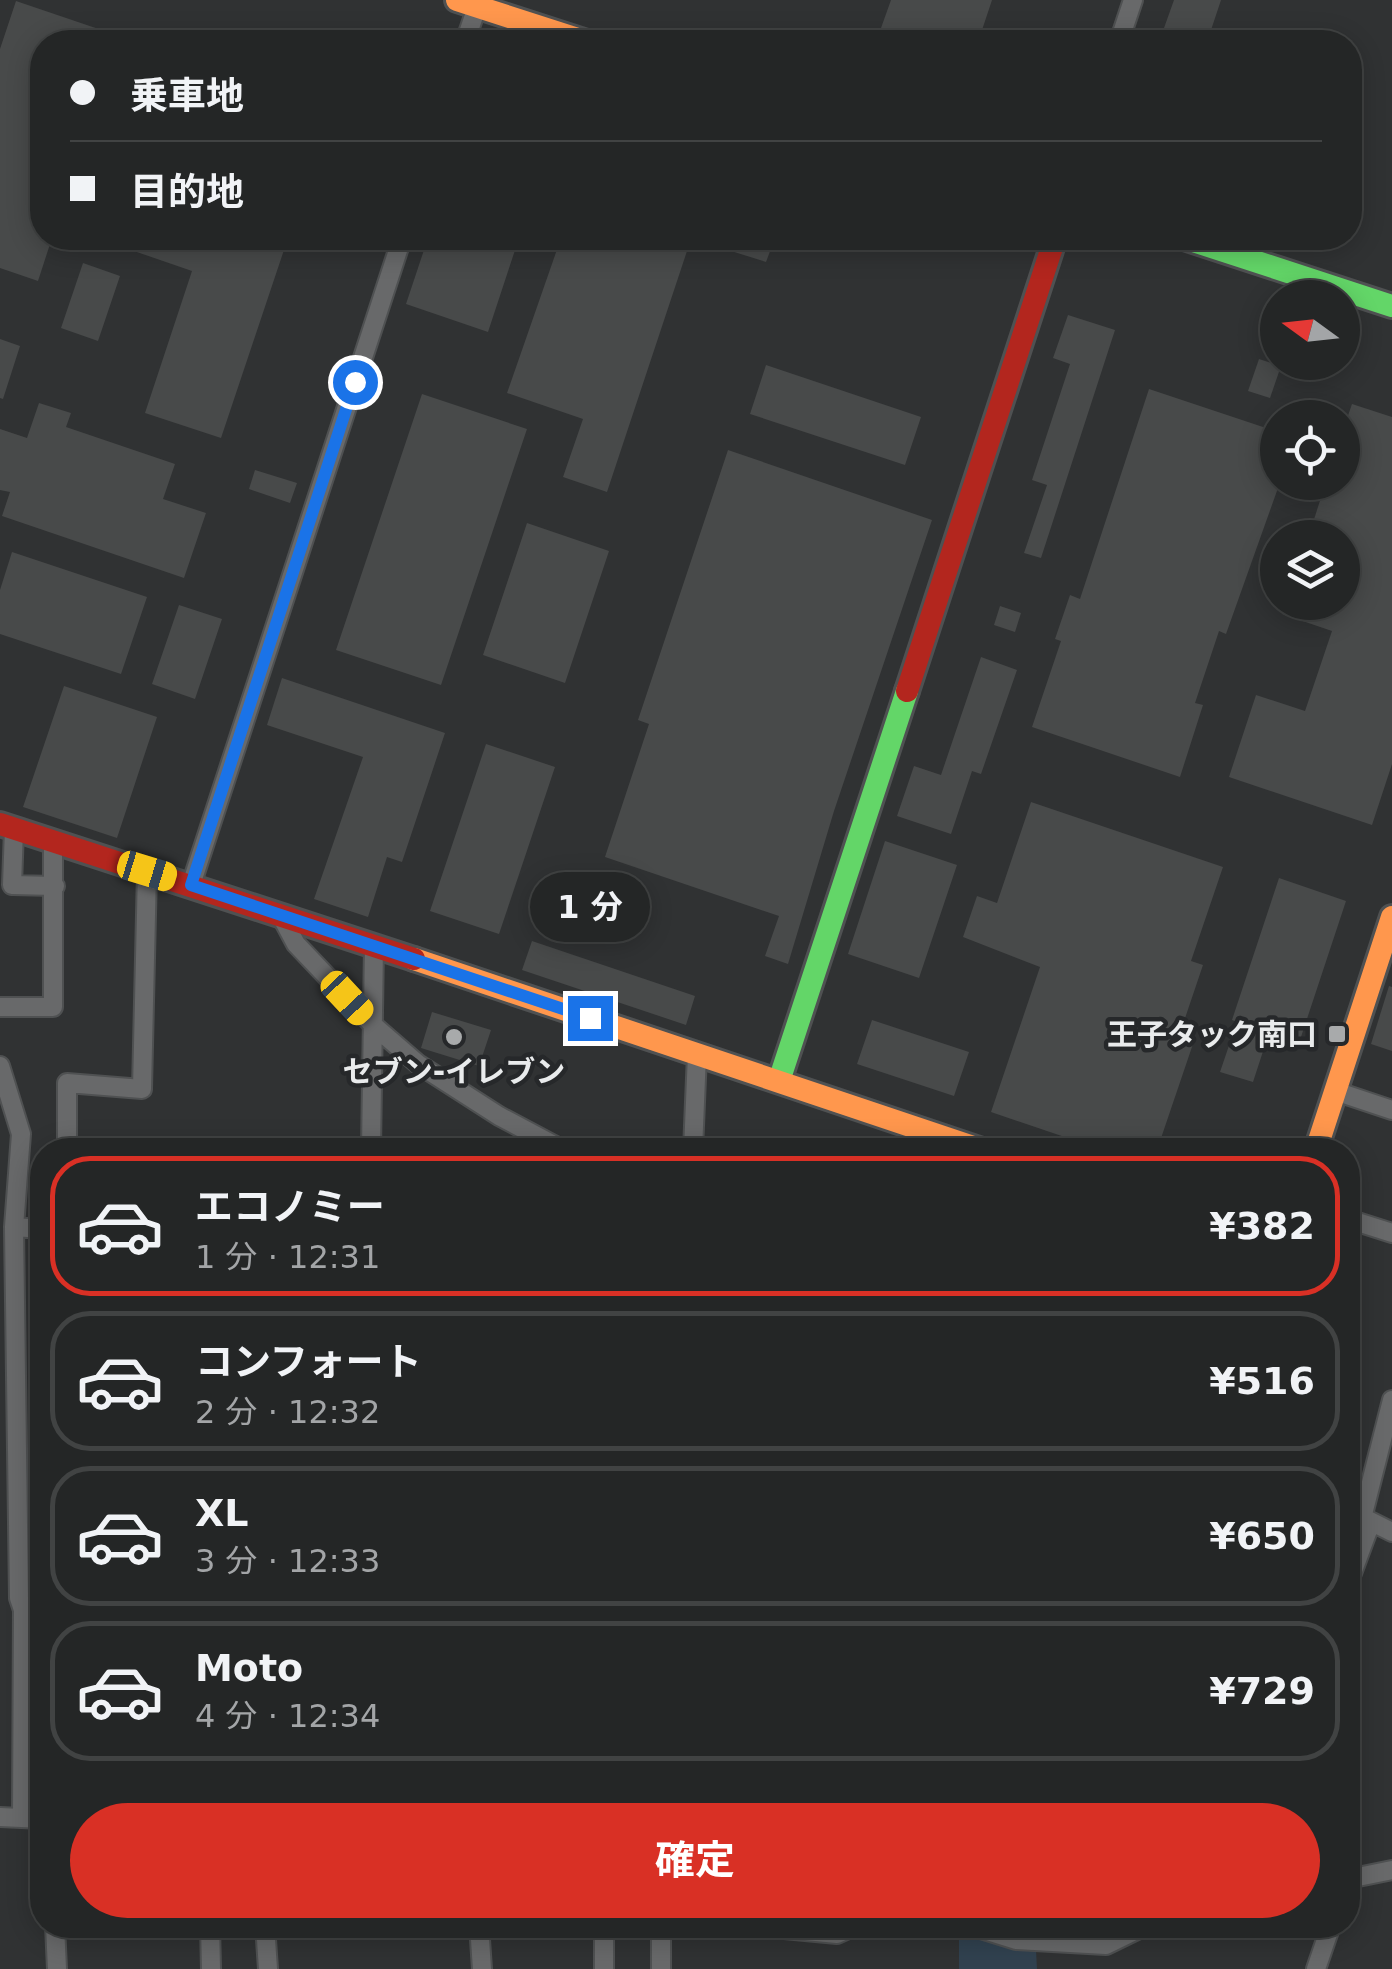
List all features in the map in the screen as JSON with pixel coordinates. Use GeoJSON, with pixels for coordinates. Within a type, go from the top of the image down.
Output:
{"type":"FeatureCollection","features":[{"type":"Feature","properties":{"kind":"street"},"geometry":{"type":"LineString","coordinates":[[1123,30],[1133,0]]}},
{"type":"Feature","properties":{"kind":"street"},"geometry":{"type":"LineString","coordinates":[[466,30],[467,3],[550,30]]}},
{"type":"Feature","properties":{"kind":"street"},"geometry":{"type":"LineString","coordinates":[[191,885],[398,250]]}},
{"type":"Feature","properties":{"kind":"street"},"geometry":{"type":"LineString","coordinates":[[779,1081],[1051,250]]}},
{"type":"Feature","properties":{"kind":"street"},"geometry":{"type":"LineString","coordinates":[[1221,250],[1392,306]]}},
{"type":"Feature","properties":{"kind":"street"},"geometry":{"type":"LineString","coordinates":[[55,886],[12,885],[7,826],[947,1138]]}},
{"type":"Feature","properties":{"kind":"street"},"geometry":{"type":"LineString","coordinates":[[0,1007],[54,1006],[53,840]]}},
{"type":"Feature","properties":{"kind":"street"},"geometry":{"type":"LineString","coordinates":[[67,1138],[67,1083],[142,1089],[147,871]]}},
{"type":"Feature","properties":{"kind":"street"},"geometry":{"type":"LineString","coordinates":[[280,914],[296,944],[373,1025],[418,1064],[540,1138]]}},
{"type":"Feature","properties":{"kind":"street"},"geometry":{"type":"LineString","coordinates":[[1320,1138],[1392,917]]}},
{"type":"Feature","properties":{"kind":"street"},"geometry":{"type":"LineString","coordinates":[[371,1138],[374,946]]}},
{"type":"Feature","properties":{"kind":"street"},"geometry":{"type":"LineString","coordinates":[[694,1138],[697,1054]]}},
{"type":"Feature","properties":{"kind":"street"},"geometry":{"type":"LineString","coordinates":[[0,1066],[21,1134],[14,1228],[9,1535],[23,1610],[22,1817]]}},
{"type":"Feature","properties":{"kind":"street"},"geometry":{"type":"LineString","coordinates":[[1335,1091],[1392,1110]]}},
{"type":"Feature","properties":{"kind":"street"},"geometry":{"type":"LineString","coordinates":[[1360,1222],[1392,1233]]}},
{"type":"Feature","properties":{"kind":"street"},"geometry":{"type":"LineString","coordinates":[[14,1228],[30,1229]]}},
{"type":"Feature","properties":{"kind":"street"},"geometry":{"type":"LineString","coordinates":[[1392,1400],[1360,1516],[1392,1532]]}},
{"type":"Feature","properties":{"kind":"street"},"geometry":{"type":"LineString","coordinates":[[0,1817],[30,1818]]}},
{"type":"Feature","properties":{"kind":"street"},"geometry":{"type":"LineString","coordinates":[[1360,1877],[1392,1870]]}},
{"type":"Feature","properties":{"kind":"street"},"geometry":{"type":"LineString","coordinates":[[57,1938],[58,1969]]}},
{"type":"Feature","properties":{"kind":"street"},"geometry":{"type":"LineString","coordinates":[[210,1938],[211,1969]]}},
{"type":"Feature","properties":{"kind":"street"},"geometry":{"type":"LineString","coordinates":[[265,1938],[268,1969]]}},
{"type":"Feature","properties":{"kind":"street"},"geometry":{"type":"LineString","coordinates":[[480,1938],[482,1969]]}},
{"type":"Feature","properties":{"kind":"street"},"geometry":{"type":"LineString","coordinates":[[604,1938],[604,1969]]}},
{"type":"Feature","properties":{"kind":"street"},"geometry":{"type":"LineString","coordinates":[[661,1938],[661,1969]]}},
{"type":"Feature","properties":{"kind":"street"},"geometry":{"type":"LineString","coordinates":[[1010,1938],[1106,1945],[1121,1938]]}},
{"type":"Feature","properties":{"kind":"street"},"geometry":{"type":"LineString","coordinates":[[1316,1969],[1327,1938]]}},
{"type":"Feature","properties":{"kind":"shaded area"},"geometry":{"type":"Polygon","coordinates":[[[959,1938],[985,1938],[1013,1949],[1036,1950],[1037,1969],[959,1969],[959,1938]]]}},
{"type":"Feature","properties":{"kind":"building"},"geometry":{"type":"Polygon","coordinates":[[[891,0],[992,0],[982,30],[880,30],[891,0]]]}},
{"type":"Feature","properties":{"kind":"building"},"geometry":{"type":"Polygon","coordinates":[[[1174,0],[1221,0],[1211,30],[1163,30],[1174,0]]]}},
{"type":"Feature","properties":{"kind":"building"},"geometry":{"type":"Polygon","coordinates":[[[16,1],[102,30],[30,30],[30,250],[48,250],[38,281],[0,268],[0,49],[16,1]]]}},
{"type":"Feature","properties":{"kind":"building"},"geometry":{"type":"Polygon","coordinates":[[[131,250],[284,250],[221,438],[145,413],[192,271],[131,250]]]}},
{"type":"Feature","properties":{"kind":"building"},"geometry":{"type":"Polygon","coordinates":[[[424,250],[515,250],[488,332],[406,304],[424,250]]]}},
{"type":"Feature","properties":{"kind":"building"},"geometry":{"type":"Polygon","coordinates":[[[557,250],[687,250],[607,492],[563,477],[583,419],[507,393],[557,250]]]}},
{"type":"Feature","properties":{"kind":"building"},"geometry":{"type":"Polygon","coordinates":[[[728,250],[770,250],[766,262],[728,250]]]}},
{"type":"Feature","properties":{"kind":"building"},"geometry":{"type":"Polygon","coordinates":[[[83,263],[120,276],[98,341],[61,328],[83,263]]]}},
{"type":"Feature","properties":{"kind":"building"},"geometry":{"type":"Polygon","coordinates":[[[1068,315],[1115,330],[1041,558],[1024,553],[1047,485],[1032,480],[1070,364],[1053,358],[1068,315]]]}},
{"type":"Feature","properties":{"kind":"building"},"geometry":{"type":"Polygon","coordinates":[[[0,339],[20,346],[3,399],[0,398],[0,339]]]}},
{"type":"Feature","properties":{"kind":"building"},"geometry":{"type":"Polygon","coordinates":[[[1260,359],[1260,380],[1276,380],[1270,398],[1248,391],[1260,359]]]}},
{"type":"Feature","properties":{"kind":"building"},"geometry":{"type":"Polygon","coordinates":[[[766,365],[921,417],[905,465],[750,414],[766,365]]]}},
{"type":"Feature","properties":{"kind":"building"},"geometry":{"type":"Polygon","coordinates":[[[1149,389],[1260,426],[1260,500],[1274,500],[1267,520],[1260,520],[1260,539],[1226,634],[1219,631],[1195,703],[1203,705],[1180,777],[1032,727],[1061,641],[1055,639],[1070,595],[1080,599],[1149,389]]]}},
{"type":"Feature","properties":{"kind":"building"},"geometry":{"type":"Polygon","coordinates":[[[422,394],[527,429],[441,685],[336,650],[422,394]]]}},
{"type":"Feature","properties":{"kind":"building"},"geometry":{"type":"Polygon","coordinates":[[[39,403],[71,413],[66,427],[175,464],[163,499],[206,513],[184,578],[2,516],[10,492],[0,490],[0,429],[27,438],[39,403]]]}},
{"type":"Feature","properties":{"kind":"building"},"geometry":{"type":"Polygon","coordinates":[[[1360,407],[1392,417],[1392,764],[1372,825],[1229,777],[1256,695],[1305,711],[1332,631],[1300,620],[1360,620],[1360,520],[1314,520],[1320,500],[1360,500],[1360,407]]]}},
{"type":"Feature","properties":{"kind":"building"},"geometry":{"type":"Polygon","coordinates":[[[728,450],[932,520],[834,811],[788,964],[765,956],[779,916],[605,857],[649,724],[638,720],[728,450]]]}},
{"type":"Feature","properties":{"kind":"building"},"geometry":{"type":"Polygon","coordinates":[[[255,470],[297,483],[290,503],[249,489],[255,470]]]}},
{"type":"Feature","properties":{"kind":"building"},"geometry":{"type":"Polygon","coordinates":[[[527,523],[609,551],[565,683],[483,655],[527,523]]]}},
{"type":"Feature","properties":{"kind":"building"},"geometry":{"type":"Polygon","coordinates":[[[12,552],[147,597],[121,674],[0,634],[0,590],[12,552]]]}},
{"type":"Feature","properties":{"kind":"building"},"geometry":{"type":"Polygon","coordinates":[[[179,605],[222,619],[195,699],[152,684],[179,605]]]}},
{"type":"Feature","properties":{"kind":"building"},"geometry":{"type":"Polygon","coordinates":[[[1000,606],[1021,613],[1015,632],[994,625],[1000,606]]]}},
{"type":"Feature","properties":{"kind":"building"},"geometry":{"type":"Polygon","coordinates":[[[981,657],[1017,670],[981,774],[972,771],[951,834],[897,816],[914,766],[941,775],[981,657]]]}},
{"type":"Feature","properties":{"kind":"building"},"geometry":{"type":"Polygon","coordinates":[[[282,678],[445,733],[402,862],[387,857],[368,917],[314,899],[363,757],[267,725],[282,678]]]}},
{"type":"Feature","properties":{"kind":"building"},"geometry":{"type":"Polygon","coordinates":[[[64,686],[157,717],[117,838],[23,807],[64,686]]]}},
{"type":"Feature","properties":{"kind":"building"},"geometry":{"type":"Polygon","coordinates":[[[486,744],[555,767],[499,934],[430,911],[486,744]]]}},
{"type":"Feature","properties":{"kind":"building"},"geometry":{"type":"Polygon","coordinates":[[[1031,802],[1223,867],[1191,961],[1203,965],[1179,1036],[1194,1041],[1161,1138],[1068,1138],[991,1112],[1040,967],[963,937],[977,896],[997,903],[1031,802]]]}},
{"type":"Feature","properties":{"kind":"building"},"geometry":{"type":"Polygon","coordinates":[[[885,841],[957,865],[919,978],[848,954],[885,841]]]}},
{"type":"Feature","properties":{"kind":"building"},"geometry":{"type":"Polygon","coordinates":[[[1279,878],[1346,901],[1299,1043],[1269,1033],[1253,1082],[1220,1072],[1237,1022],[1232,1020],[1279,878]]]}},
{"type":"Feature","properties":{"kind":"building"},"geometry":{"type":"Polygon","coordinates":[[[532,941],[695,996],[686,1025],[522,970],[532,941]]]}},
{"type":"Feature","properties":{"kind":"building"},"geometry":{"type":"Polygon","coordinates":[[[1389,986],[1392,987],[1392,1051],[1371,1044],[1389,986]]]}},
{"type":"Feature","properties":{"kind":"building"},"geometry":{"type":"Polygon","coordinates":[[[432,1012],[491,1030],[479,1066],[421,1048],[432,1012]]]}},
{"type":"Feature","properties":{"kind":"building"},"geometry":{"type":"Polygon","coordinates":[[[872,1020],[969,1052],[954,1096],[857,1064],[872,1020]]]}},
{"type":"Feature","properties":{"kind":"traffic: fast"},"geometry":{"type":"LineString","coordinates":[[1221,250],[1392,306]]}},
{"type":"Feature","properties":{"kind":"traffic: fast"},"geometry":{"type":"LineString","coordinates":[[779,1081],[907,691]]}},
{"type":"Feature","properties":{"kind":"traffic: slow"},"geometry":{"type":"LineString","coordinates":[[457,0],[550,30]]}},
{"type":"Feature","properties":{"kind":"traffic: slow"},"geometry":{"type":"LineString","coordinates":[[1320,1138],[1392,917]]}},
{"type":"Feature","properties":{"kind":"traffic: slow"},"geometry":{"type":"LineString","coordinates":[[414,959],[946,1138]]}},
{"type":"Feature","properties":{"kind":"traffic: jam"},"geometry":{"type":"LineString","coordinates":[[907,691],[1051,250]]}},
{"type":"Feature","properties":{"kind":"traffic: jam"},"geometry":{"type":"LineString","coordinates":[[0,824],[414,959]]}},
{"type":"Feature","properties":{"kind":"place","name":"王子タック南口"},"geometry":{"type":"Point","coordinates":[1337,1034]}},
{"type":"Feature","properties":{"kind":"place","name":"セブン-イレブン"},"geometry":{"type":"Point","coordinates":[454,1037]}},
{"type":"Feature","properties":{"kind":"route"},"geometry":{"type":"LineString","coordinates":[[355,382],[191,885],[590,1018]]}}]}
